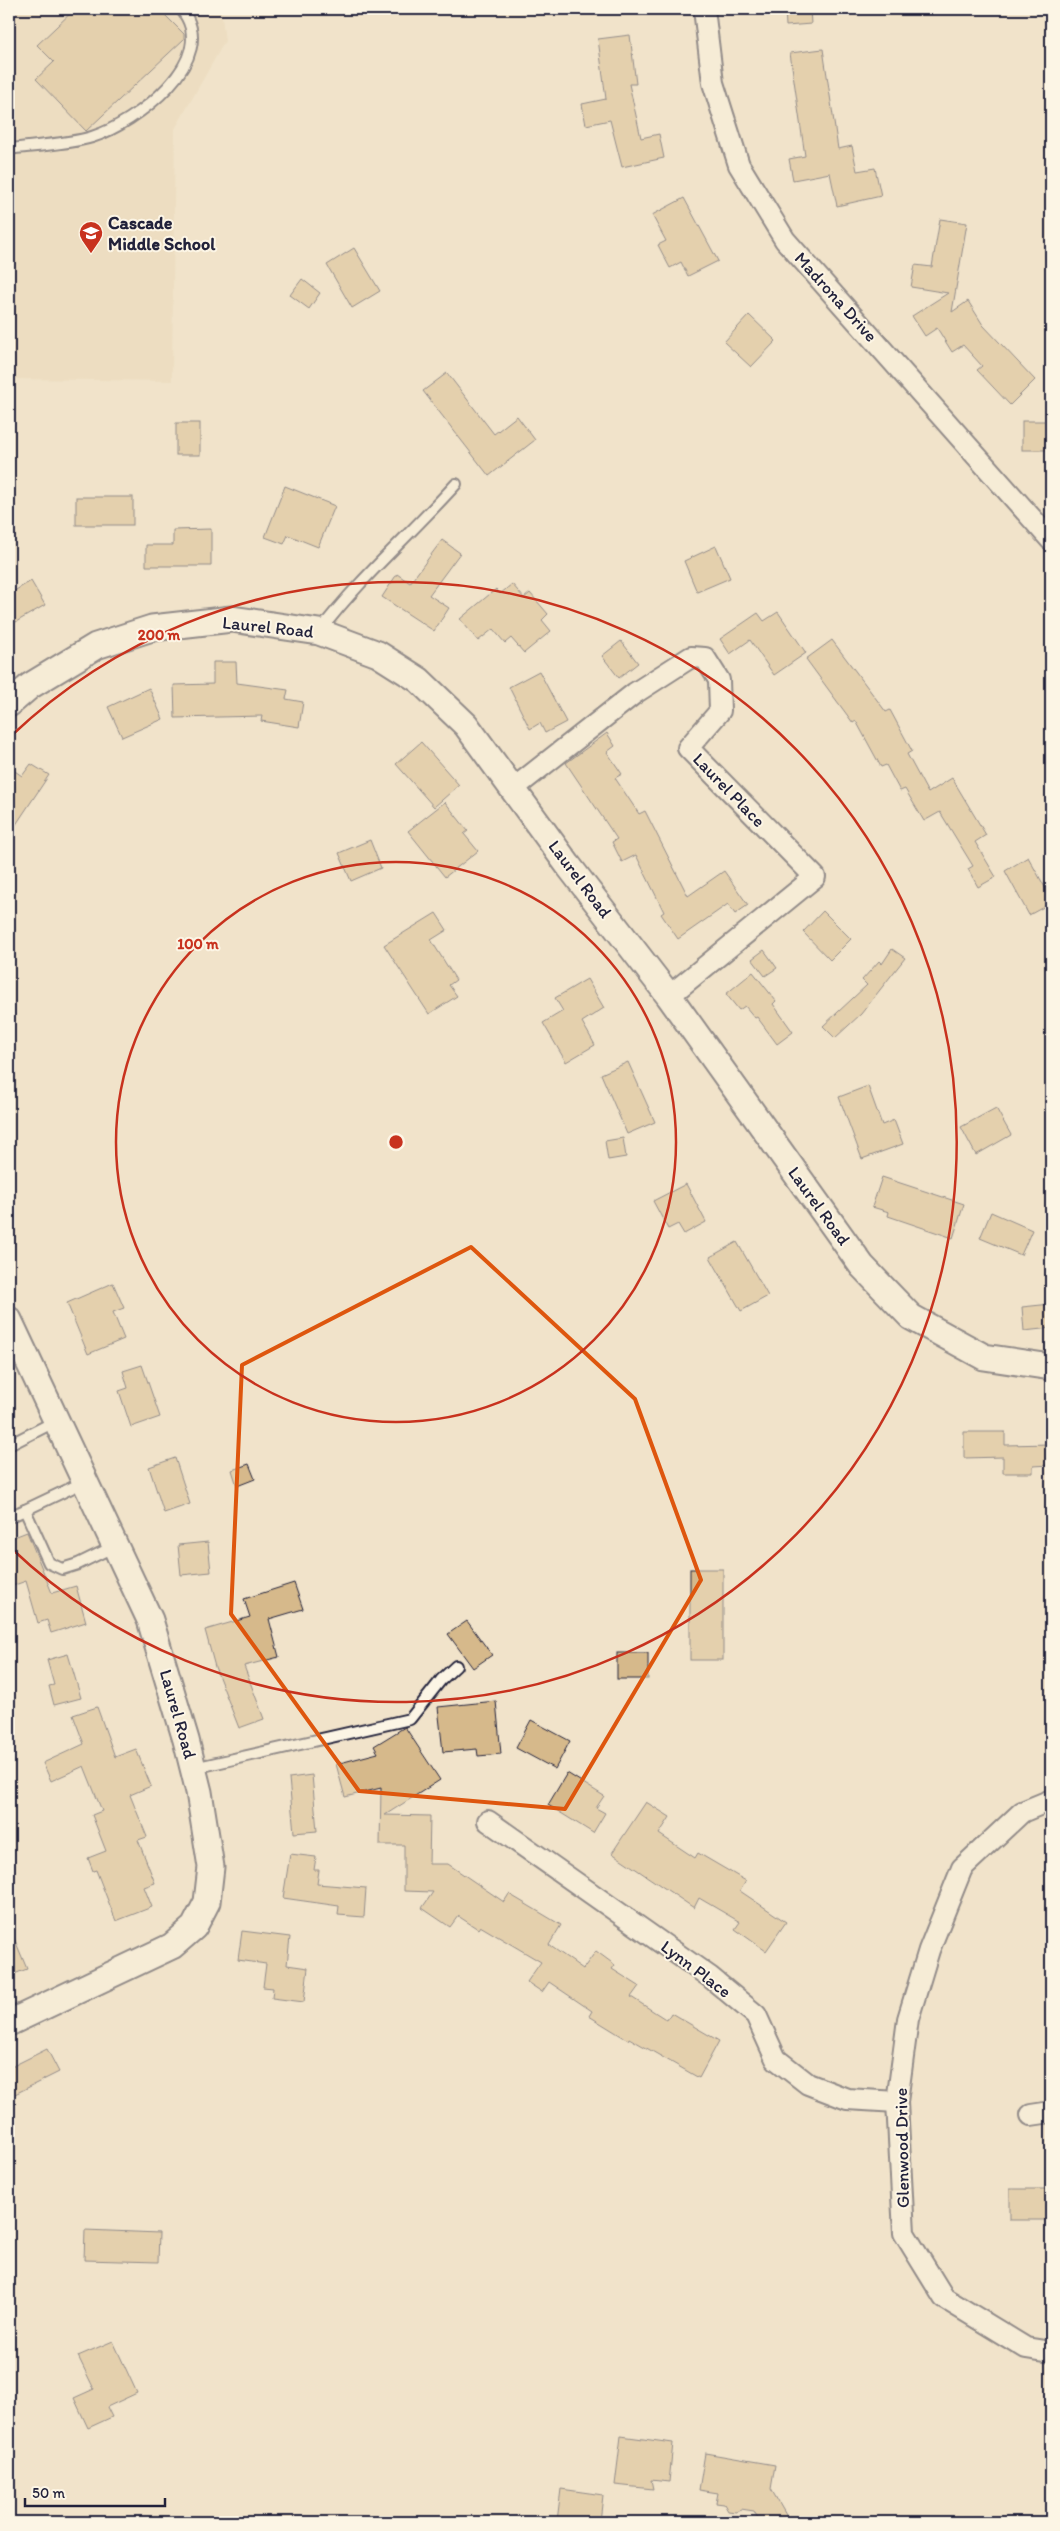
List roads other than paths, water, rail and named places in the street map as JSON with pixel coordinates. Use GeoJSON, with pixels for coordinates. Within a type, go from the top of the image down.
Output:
{"type":"FeatureCollection","features":[{"type":"Feature","properties":{"kind":"street","name":"Madrona Drive"},"geometry":{"type":"LineString","coordinates":[[704,9],[713,83],[739,165],[785,240],[1051,540]]}},
{"type":"Feature","properties":{"kind":"street","name":"Laurel Road"},"geometry":{"type":"LineString","coordinates":[[9,704],[30,686],[96,646],[152,628],[232,620],[319,632],[378,654],[419,680],[466,725],[568,865],[669,996],[862,1266],[911,1317],[984,1357],[1051,1367]]}},
{"type":"Feature","properties":{"kind":"street","name":"Laurel Place"},"geometry":{"type":"LineString","coordinates":[[513,789],[635,693],[691,657],[704,658],[720,680],[720,711],[688,748],[815,877],[669,996]]}},
{"type":"Feature","properties":{"kind":"street","name":"Laurel Road"},"geometry":{"type":"LineString","coordinates":[[9,1320],[150,1620],[193,1768],[211,1867],[207,1902],[194,1927],[172,1946],[9,2023]]}},
{"type":"Feature","properties":{"kind":"street","name":"Glenwood Drive"},"geometry":{"type":"LineString","coordinates":[[1051,1800],[1022,1812],[962,1868],[929,1950],[908,2019],[897,2102],[904,2233],[934,2282],[944,2298],[1026,2348],[1051,2352]]}},
{"type":"Feature","properties":{"kind":"street","name":"Lynn Place"},"geometry":{"type":"LineString","coordinates":[[488,1821],[710,1977],[756,2015],[776,2059],[808,2084],[847,2099],[897,2102]]}},
{"type":"Feature","properties":{"kind":"street"},"geometry":{"type":"LineString","coordinates":[[1031,2115],[1051,2112]]}},
{"type":"Feature","properties":{"kind":"lane"},"geometry":{"type":"LineString","coordinates":[[9,148],[92,137],[131,118],[180,75],[191,54],[192,36],[185,13],[181,9]]}},
{"type":"Feature","properties":{"kind":"lane"},"geometry":{"type":"LineString","coordinates":[[319,632],[345,597],[420,524],[456,484]]}},
{"type":"Feature","properties":{"kind":"lane"},"geometry":{"type":"LineString","coordinates":[[9,1445],[56,1421]]}},
{"type":"Feature","properties":{"kind":"lane"},"geometry":{"type":"LineString","coordinates":[[9,1517],[85,1481]]}},
{"type":"Feature","properties":{"kind":"lane"},"geometry":{"type":"LineString","coordinates":[[25,1510],[49,1562],[62,1569],[78,1564],[115,1546]]}},
{"type":"Feature","properties":{"kind":"lane"},"geometry":{"type":"LineString","coordinates":[[193,1768],[410,1719],[441,1680],[456,1666]]}},
{"type":"Feature","properties":{"kind":"place","name":"Cascade Middle School"},"geometry":{"type":"Point","coordinates":[91,254]}}]}
